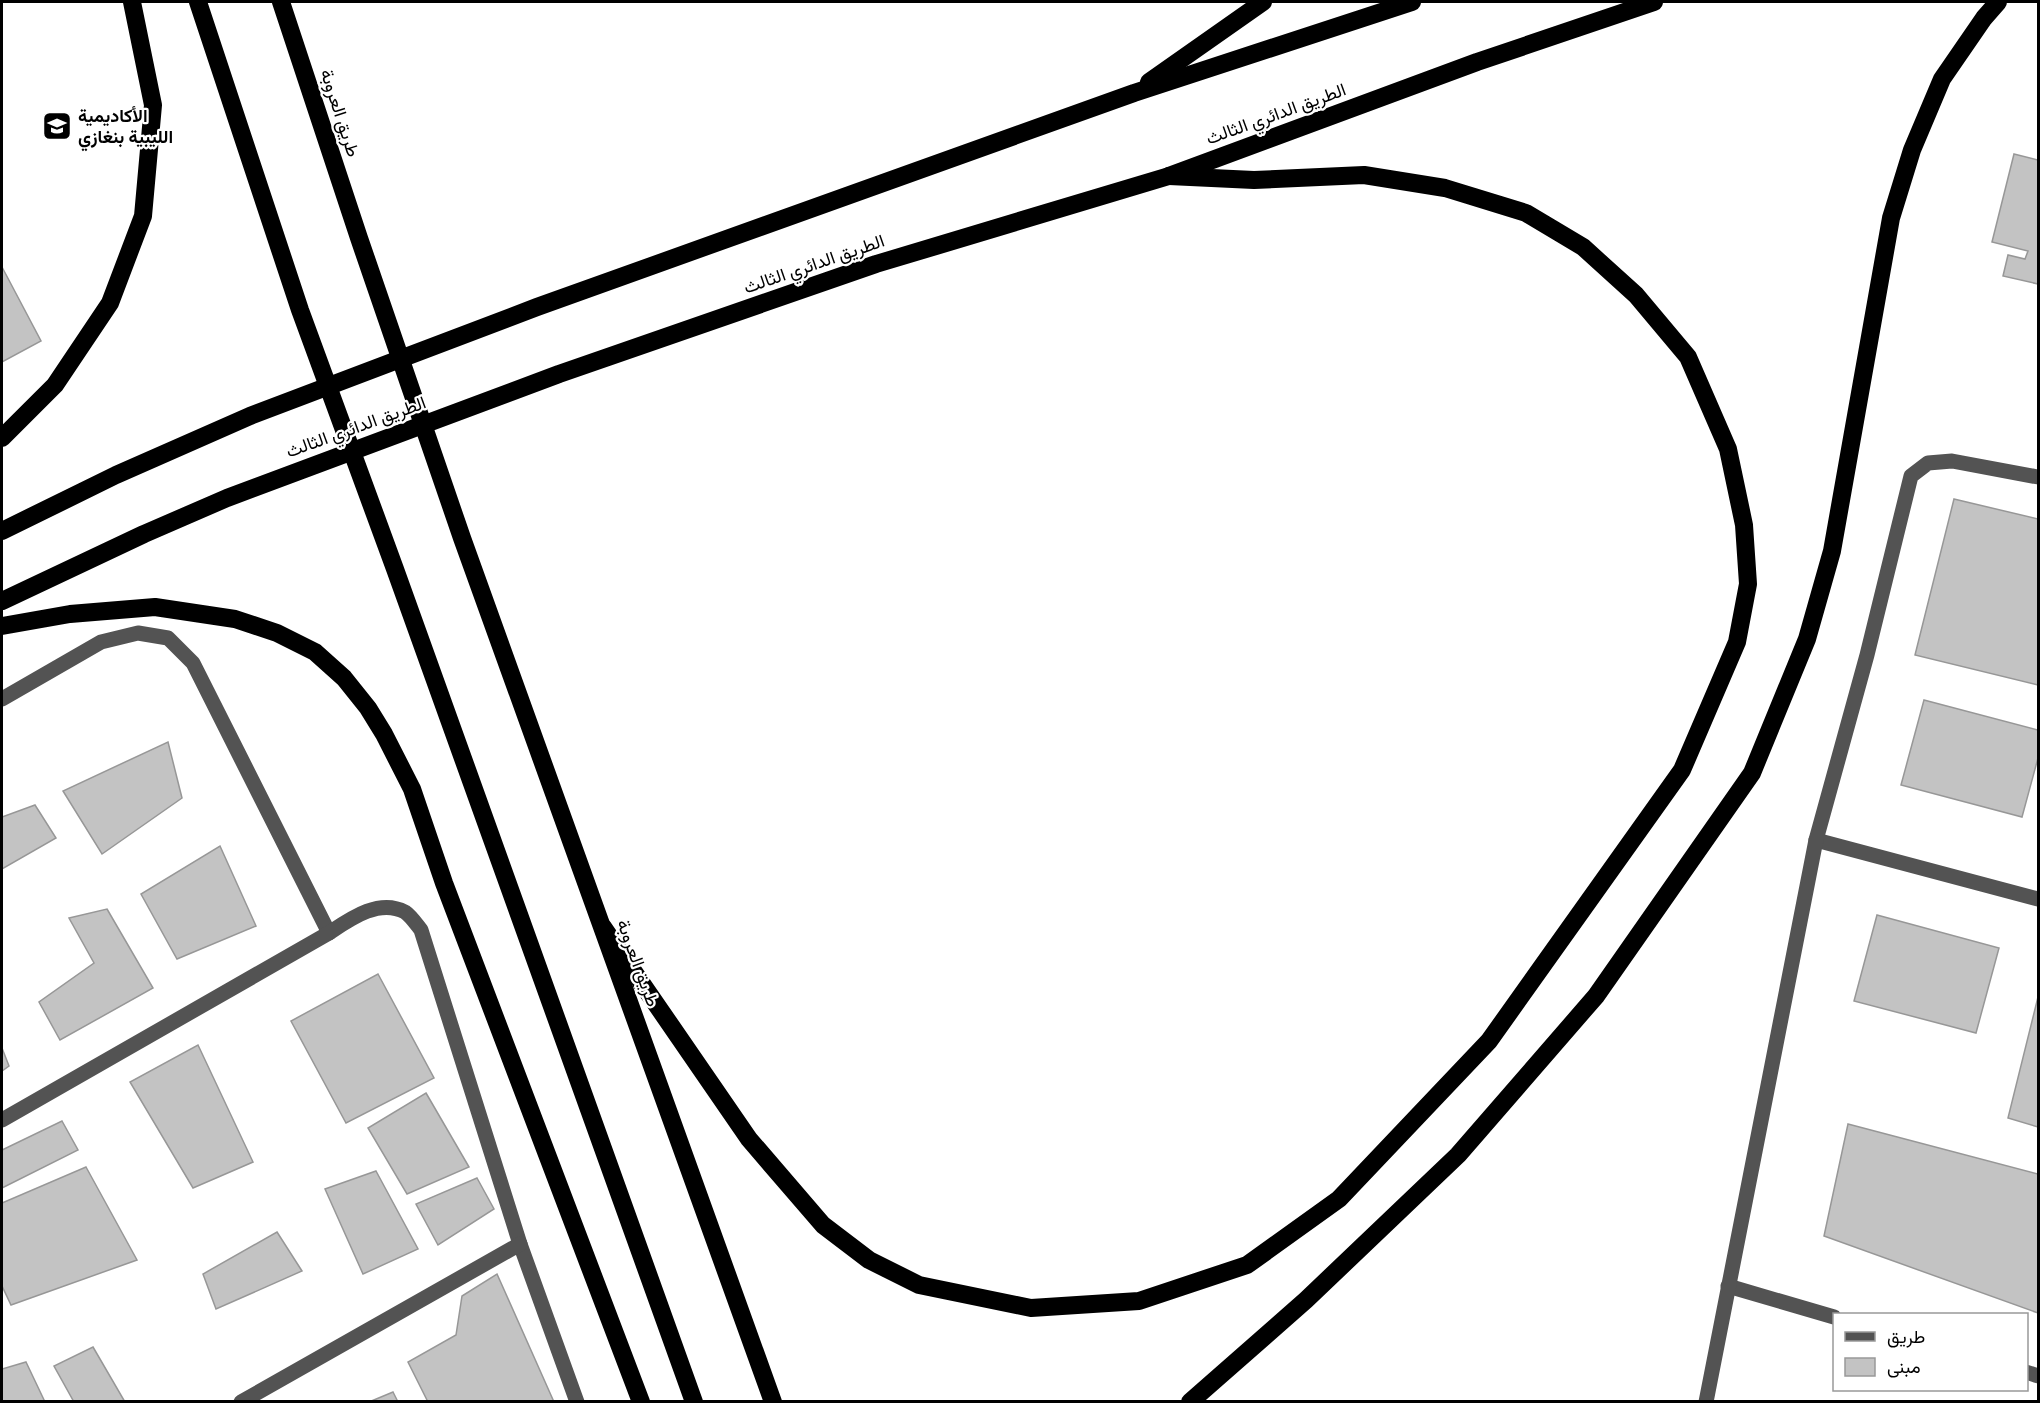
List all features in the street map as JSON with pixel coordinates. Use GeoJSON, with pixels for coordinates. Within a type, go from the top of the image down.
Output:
{"type":"FeatureCollection","features":[{"type":"Feature","properties":{"kind":"highway"},"geometry":{"type":"LineString","coordinates":[[2,438],[55,385],[110,303],[143,216],[153,105],[132,2]]}},
{"type":"Feature","properties":{"kind":"highway"},"geometry":{"type":"LineString","coordinates":[[198,2],[300,310],[694,1401]]}},
{"type":"Feature","properties":{"kind":"highway","name":"طريق العروبة"},"geometry":{"type":"LineString","coordinates":[[281,2],[462,538],[773,1401]]}},
{"type":"Feature","properties":{"kind":"highway"},"geometry":{"type":"LineString","coordinates":[[1134,93],[1263,2]]}},
{"type":"Feature","properties":{"kind":"highway"},"geometry":{"type":"LineString","coordinates":[[2,531],[116,476],[250,416],[537,307],[1134,93],[1412,2]]}},
{"type":"Feature","properties":{"kind":"highway","name":"الطريق الدائري الثالث"},"geometry":{"type":"LineString","coordinates":[[2,601],[144,534],[227,498],[559,374],[876,264],[1168,176],[1477,62],[1654,2]]}},
{"type":"Feature","properties":{"kind":"highway"},"geometry":{"type":"LineString","coordinates":[[1190,1401],[1306,1300],[1458,1155],[1596,996],[1752,773],[1807,639],[1832,551],[1891,218],[1912,150],[1942,79],[1984,18],[1998,2]]}},
{"type":"Feature","properties":{"kind":"highway"},"geometry":{"type":"LineString","coordinates":[[603,927],[748,1139],[823,1225],[869,1260],[919,1285],[1031,1308],[1139,1301],[1247,1265],[1339,1199],[1488,1041],[1682,771],[1737,642],[1748,584],[1744,525],[1728,448],[1688,357],[1636,295],[1583,247],[1526,213],[1445,188],[1364,175],[1254,180],[1168,176]]}},
{"type":"Feature","properties":{"kind":"highway"},"geometry":{"type":"LineString","coordinates":[[2,626],[70,614],[155,607],[235,619],[277,633],[315,652],[344,678],[368,708],[384,734],[412,789],[444,883],[641,1401]]}},
{"type":"Feature","properties":{"kind":"street"},"geometry":{"type":"LineString","coordinates":[[1706,1401],[1816,840],[1867,655],[1911,476],[1928,463],[1952,461],[2038,477]]}},
{"type":"Feature","properties":{"kind":"street"},"geometry":{"type":"LineString","coordinates":[[2,699],[102,642],[138,633],[168,638],[193,663],[329,933]]}},
{"type":"Feature","properties":{"kind":"street"},"geometry":{"type":"LineString","coordinates":[[1816,840],[2038,899]]}},
{"type":"Feature","properties":{"kind":"street"},"geometry":{"type":"LineString","coordinates":[[2,1120],[329,933],[357,914],[385,907],[406,913],[421,930],[520,1244],[578,1401]]}},
{"type":"Feature","properties":{"kind":"street"},"geometry":{"type":"LineString","coordinates":[[241,1401],[520,1244]]}},
{"type":"Feature","properties":{"kind":"street"},"geometry":{"type":"LineString","coordinates":[[1728,1286],[1833,1317]]}},
{"type":"Feature","properties":{"kind":"building"},"geometry":{"type":"Polygon","coordinates":[[[2014,154],[2038,160],[2038,284],[2003,276],[2008,255],[2025,259],[2028,251],[1992,242],[2014,154]]]}},
{"type":"Feature","properties":{"kind":"building"},"geometry":{"type":"Polygon","coordinates":[[[2,267],[41,341],[2,362],[2,267]]]}},
{"type":"Feature","properties":{"kind":"building"},"geometry":{"type":"Polygon","coordinates":[[[1954,499],[2038,519],[2038,685],[1915,655],[1954,499]]]}},
{"type":"Feature","properties":{"kind":"building"},"geometry":{"type":"Polygon","coordinates":[[[1924,700],[2038,730],[2038,758],[2022,817],[1901,785],[1924,700]]]}},
{"type":"Feature","properties":{"kind":"building"},"geometry":{"type":"Polygon","coordinates":[[[168,742],[182,798],[102,854],[63,791],[168,742]]]}},
{"type":"Feature","properties":{"kind":"building"},"geometry":{"type":"Polygon","coordinates":[[[35,805],[56,838],[2,869],[2,817],[35,805]]]}},
{"type":"Feature","properties":{"kind":"building"},"geometry":{"type":"Polygon","coordinates":[[[220,846],[256,926],[177,959],[141,894],[220,846]]]}},
{"type":"Feature","properties":{"kind":"building"},"geometry":{"type":"Polygon","coordinates":[[[107,909],[153,988],[60,1040],[39,1002],[94,963],[69,918],[107,909]]]}},
{"type":"Feature","properties":{"kind":"building"},"geometry":{"type":"Polygon","coordinates":[[[1877,915],[1999,948],[1976,1033],[1854,1001],[1877,915]]]}},
{"type":"Feature","properties":{"kind":"building"},"geometry":{"type":"Polygon","coordinates":[[[378,974],[434,1078],[346,1123],[291,1021],[378,974]]]}},
{"type":"Feature","properties":{"kind":"building"},"geometry":{"type":"Polygon","coordinates":[[[2038,997],[2038,1127],[2008,1118],[2038,997]]]}},
{"type":"Feature","properties":{"kind":"building"},"geometry":{"type":"Polygon","coordinates":[[[198,1045],[253,1162],[193,1188],[130,1082],[198,1045]]]}},
{"type":"Feature","properties":{"kind":"building"},"geometry":{"type":"Polygon","coordinates":[[[2,1048],[9,1066],[2,1071],[2,1048]]]}},
{"type":"Feature","properties":{"kind":"building"},"geometry":{"type":"Polygon","coordinates":[[[426,1093],[469,1167],[407,1194],[368,1128],[426,1093]]]}},
{"type":"Feature","properties":{"kind":"building"},"geometry":{"type":"Polygon","coordinates":[[[62,1121],[78,1150],[2,1188],[2,1150],[62,1121]]]}},
{"type":"Feature","properties":{"kind":"building"},"geometry":{"type":"Polygon","coordinates":[[[1848,1124],[2038,1174],[2038,1313],[1824,1236],[1848,1124]]]}},
{"type":"Feature","properties":{"kind":"building"},"geometry":{"type":"Polygon","coordinates":[[[86,1167],[137,1260],[11,1305],[2,1286],[2,1203],[86,1167]]]}},
{"type":"Feature","properties":{"kind":"building"},"geometry":{"type":"Polygon","coordinates":[[[376,1171],[418,1249],[363,1274],[325,1189],[376,1171]]]}},
{"type":"Feature","properties":{"kind":"building"},"geometry":{"type":"Polygon","coordinates":[[[477,1178],[494,1209],[438,1245],[416,1204],[477,1178]]]}},
{"type":"Feature","properties":{"kind":"building"},"geometry":{"type":"Polygon","coordinates":[[[277,1232],[302,1271],[216,1309],[203,1274],[277,1232]]]}},
{"type":"Feature","properties":{"kind":"building"},"geometry":{"type":"Polygon","coordinates":[[[497,1274],[554,1402],[428,1402],[408,1362],[456,1335],[462,1296],[497,1274]]]}},
{"type":"Feature","properties":{"kind":"building"},"geometry":{"type":"Polygon","coordinates":[[[93,1347],[125,1402],[74,1402],[54,1366],[93,1347]]]}},
{"type":"Feature","properties":{"kind":"building"},"geometry":{"type":"Polygon","coordinates":[[[26,1362],[45,1402],[2,1402],[2,1369],[26,1362]]]}},
{"type":"Feature","properties":{"kind":"building"},"geometry":{"type":"Polygon","coordinates":[[[393,1392],[398,1402],[369,1402],[393,1392]]]}},
{"type":"Feature","properties":{"kind":"place","name":"الأكاديمية الليبية بنغازي"},"geometry":{"type":"Point","coordinates":[57,126]}}]}
